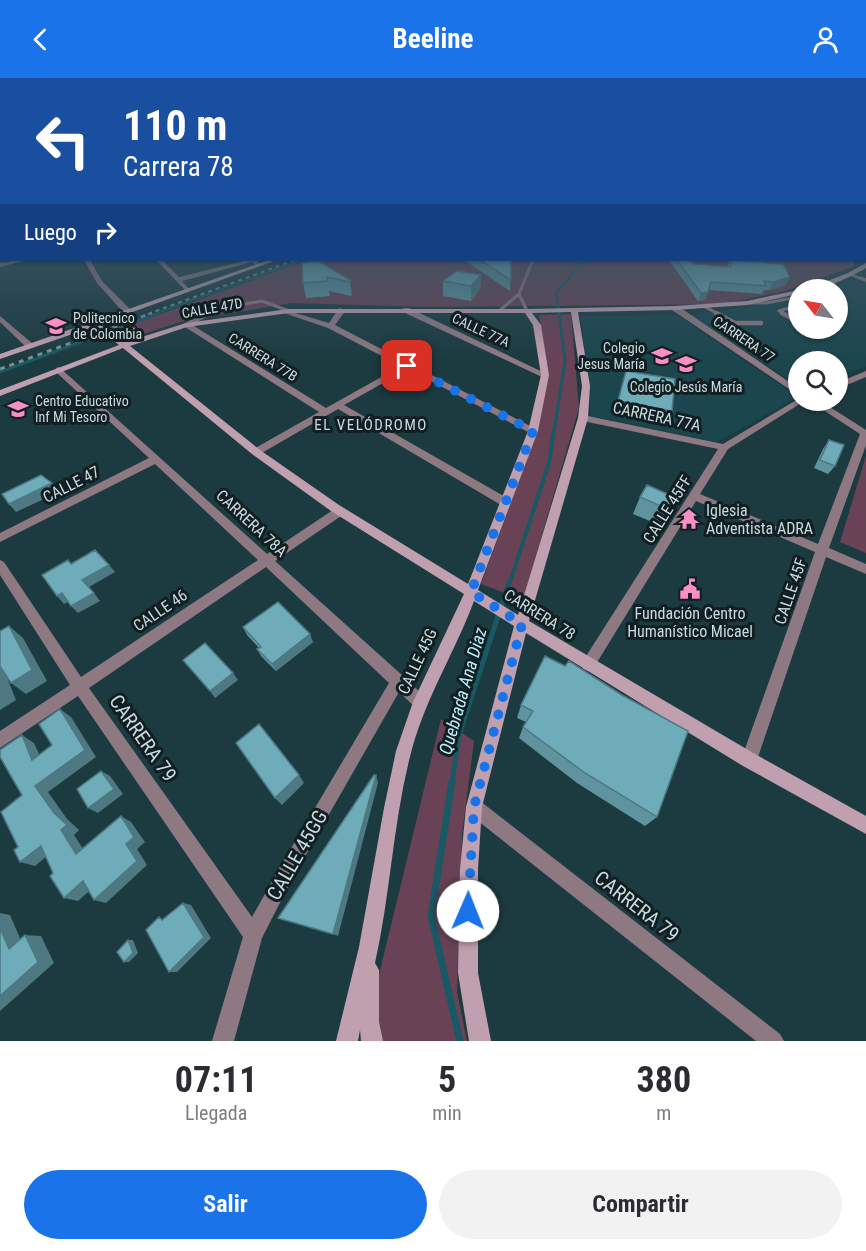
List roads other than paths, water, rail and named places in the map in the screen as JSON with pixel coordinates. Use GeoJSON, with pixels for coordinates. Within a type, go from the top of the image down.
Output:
{"type":"FeatureCollection","features":[{"type":"Feature","properties":{"kind":"street"},"geometry":{"type":"LineString","coordinates":[[91,268],[99,282],[127,311]]}},
{"type":"Feature","properties":{"kind":"street"},"geometry":{"type":"LineString","coordinates":[[166,268],[187,290]]}},
{"type":"Feature","properties":{"kind":"street"},"geometry":{"type":"LineString","coordinates":[[177,280],[229,268]]}},
{"type":"Feature","properties":{"kind":"street"},"geometry":{"type":"LineString","coordinates":[[0,357],[187,290],[241,268]]}},
{"type":"Feature","properties":{"kind":"street"},"geometry":{"type":"LineString","coordinates":[[838,279],[858,268]]}},
{"type":"Feature","properties":{"kind":"street"},"geometry":{"type":"LineString","coordinates":[[850,274],[866,280]]}},
{"type":"Feature","properties":{"kind":"street","name":"CALLE 47D"},"geometry":{"type":"LineString","coordinates":[[0,393],[121,342],[186,326],[286,311],[499,310],[534,313],[675,308],[747,303],[788,296]]}},
{"type":"Feature","properties":{"kind":"street","name":"CARRERA 77"},"geometry":{"type":"LineString","coordinates":[[675,308],[788,385]]}},
{"type":"Feature","properties":{"kind":"street"},"geometry":{"type":"LineString","coordinates":[[331,326],[342,310]]}},
{"type":"Feature","properties":{"kind":"street","name":"CALLE 77A"},"geometry":{"type":"LineString","coordinates":[[406,310],[545,375]]}},
{"type":"Feature","properties":{"kind":"street"},"geometry":{"type":"LineString","coordinates":[[480,1041],[468,973],[469,869],[474,807],[517,640],[583,418],[586,386],[570,310]]}},
{"type":"Feature","properties":{"kind":"street"},"geometry":{"type":"LineString","coordinates":[[286,311],[331,326],[533,431]]}},
{"type":"Feature","properties":{"kind":"street","name":"CALLE 45G"},"geometry":{"type":"LineString","coordinates":[[347,1041],[369,947],[392,808],[405,751],[420,702],[464,610],[480,600],[505,502],[533,431],[545,375],[543,349],[534,313]]}},
{"type":"Feature","properties":{"kind":"street"},"geometry":{"type":"LineString","coordinates":[[0,318],[30,346]]}},
{"type":"Feature","properties":{"kind":"street"},"geometry":{"type":"LineString","coordinates":[[96,322],[256,452],[340,511],[480,600],[475,606],[464,610]]}},
{"type":"Feature","properties":{"kind":"street","name":"CARRERA 77B"},"geometry":{"type":"LineString","coordinates":[[186,326],[325,412]]}},
{"type":"Feature","properties":{"kind":"street"},"geometry":{"type":"LineString","coordinates":[[256,452],[407,366]]}},
{"type":"Feature","properties":{"kind":"street","name":"CARRERA 78A"},"geometry":{"type":"LineString","coordinates":[[59,370],[420,702]]}},
{"type":"Feature","properties":{"kind":"street"},"geometry":{"type":"LineString","coordinates":[[848,381],[866,374]]}},
{"type":"Feature","properties":{"kind":"street"},"geometry":{"type":"LineString","coordinates":[[337,405],[505,502]]}},
{"type":"Feature","properties":{"kind":"street","name":"CALLE 45FF"},"geometry":{"type":"LineString","coordinates":[[588,665],[724,447],[788,408]]}},
{"type":"Feature","properties":{"kind":"street"},"geometry":{"type":"LineString","coordinates":[[829,411],[865,434]]}},
{"type":"Feature","properties":{"kind":"street","name":"CARRERA 77A"},"geometry":{"type":"LineString","coordinates":[[583,418],[724,447]]}},
{"type":"Feature","properties":{"kind":"street","name":"CALLE 45F"},"geometry":{"type":"LineString","coordinates":[[749,760],[865,434]]}},
{"type":"Feature","properties":{"kind":"street","name":"CALLE 47"},"geometry":{"type":"LineString","coordinates":[[0,538],[156,459]]}},
{"type":"Feature","properties":{"kind":"street"},"geometry":{"type":"LineString","coordinates":[[695,496],[866,569]]}},
{"type":"Feature","properties":{"kind":"street","name":"CALLE 46"},"geometry":{"type":"LineString","coordinates":[[0,740],[340,511]]}},
{"type":"Feature","properties":{"kind":"street","name":"CARRERA 79"},"geometry":{"type":"LineString","coordinates":[[0,565],[79,686],[253,935]]}},
{"type":"Feature","properties":{"kind":"street","name":"CARRERA 78"},"geometry":{"type":"LineString","coordinates":[[480,600],[749,760],[866,825]]}},
{"type":"Feature","properties":{"kind":"street"},"geometry":{"type":"LineString","coordinates":[[507,618],[514,629],[517,640]]}},
{"type":"Feature","properties":{"kind":"street","name":"CALLE 45GG"},"geometry":{"type":"LineString","coordinates":[[223,1041],[253,935],[286,873],[398,681]]}},
{"type":"Feature","properties":{"kind":"street","name":"CARRERA 79"},"geometry":{"type":"LineString","coordinates":[[474,807],[773,1041]]}},
{"type":"Feature","properties":{"kind":"street"},"geometry":{"type":"LineString","coordinates":[[369,947],[369,1022],[372,1041]]}},
{"type":"Feature","properties":{"kind":"lane"},"geometry":{"type":"LineString","coordinates":[[499,310],[519,294],[530,268]]}},
{"type":"Feature","properties":{"kind":"lane"},"geometry":{"type":"LineString","coordinates":[[519,294],[534,313]]}},
{"type":"Feature","properties":{"kind":"lane"},"geometry":{"type":"LineString","coordinates":[[783,298],[788,298]]}},
{"type":"Feature","properties":{"kind":"lane"},"geometry":{"type":"LineString","coordinates":[[783,298],[788,301]]}},
{"type":"Feature","properties":{"kind":"lane"},"geometry":{"type":"LineString","coordinates":[[186,326],[218,309],[262,301],[286,311]]}},
{"type":"Feature","properties":{"kind":"lane"},"geometry":{"type":"LineString","coordinates":[[703,306],[735,323],[761,323]]}},
{"type":"Feature","properties":{"kind":"lane"},"geometry":{"type":"LineString","coordinates":[[788,308],[779,311],[788,316]]}},
{"type":"Feature","properties":{"kind":"waterway"},"geometry":{"type":"LineString","coordinates":[[155,314],[280,268]]}},
{"type":"Feature","properties":{"kind":"waterway","name":"Quebrada Ana Diaz"},"geometry":{"type":"LineString","coordinates":[[559,314],[556,293],[577,268]]}},
{"type":"Feature","properties":{"kind":"waterway"},"geometry":{"type":"LineString","coordinates":[[0,372],[159,313]]}},
{"type":"Feature","properties":{"kind":"waterway","name":"Quebrada Ana Diaz"},"geometry":{"type":"LineString","coordinates":[[554,432],[565,361],[559,313]]}},
{"type":"Feature","properties":{"kind":"waterway","name":"Quebrada Ana Diaz"},"geometry":{"type":"LineString","coordinates":[[509,585],[549,463],[554,430]]}},
{"type":"Feature","properties":{"kind":"waterway","name":"Quebrada Ana Diaz"},"geometry":{"type":"LineString","coordinates":[[452,783],[459,735],[509,583]]}},
{"type":"Feature","properties":{"kind":"waterway","name":"Quebrada Ana Diaz"},"geometry":{"type":"LineString","coordinates":[[452,782],[431,916],[460,1041]]}},
{"type":"Feature","properties":{"kind":"railway"},"geometry":{"type":"LineString","coordinates":[[148,314],[273,268]]}},
{"type":"Feature","properties":{"kind":"railway"},"geometry":{"type":"LineString","coordinates":[[0,369],[152,313]]}},
{"type":"Feature","properties":{"kind":"place","name":"Politecnico de Colombia"},"geometry":{"type":"Point","coordinates":[56,326]}},
{"type":"Feature","properties":{"kind":"place","name":"Colegio Jesus María"},"geometry":{"type":"Point","coordinates":[662,356]}},
{"type":"Feature","properties":{"kind":"place","name":"Colegio Jesús María"},"geometry":{"type":"Point","coordinates":[686,364]}},
{"type":"Feature","properties":{"kind":"place","name":"Centro Educativo Inf Mi Tesoro"},"geometry":{"type":"Point","coordinates":[18,409]}},
{"type":"Feature","properties":{"kind":"place","name":"Iglesia Adventista ADRA"},"geometry":{"type":"Point","coordinates":[689,519]}},
{"type":"Feature","properties":{"kind":"place","name":"Fundación Centro Humanístico Micael"},"geometry":{"type":"Point","coordinates":[690,589]}},
{"type":"Feature","properties":{"kind":"district","name":"EL VELÓDROMO"},"geometry":{"type":"Point","coordinates":[371,425]}}]}
